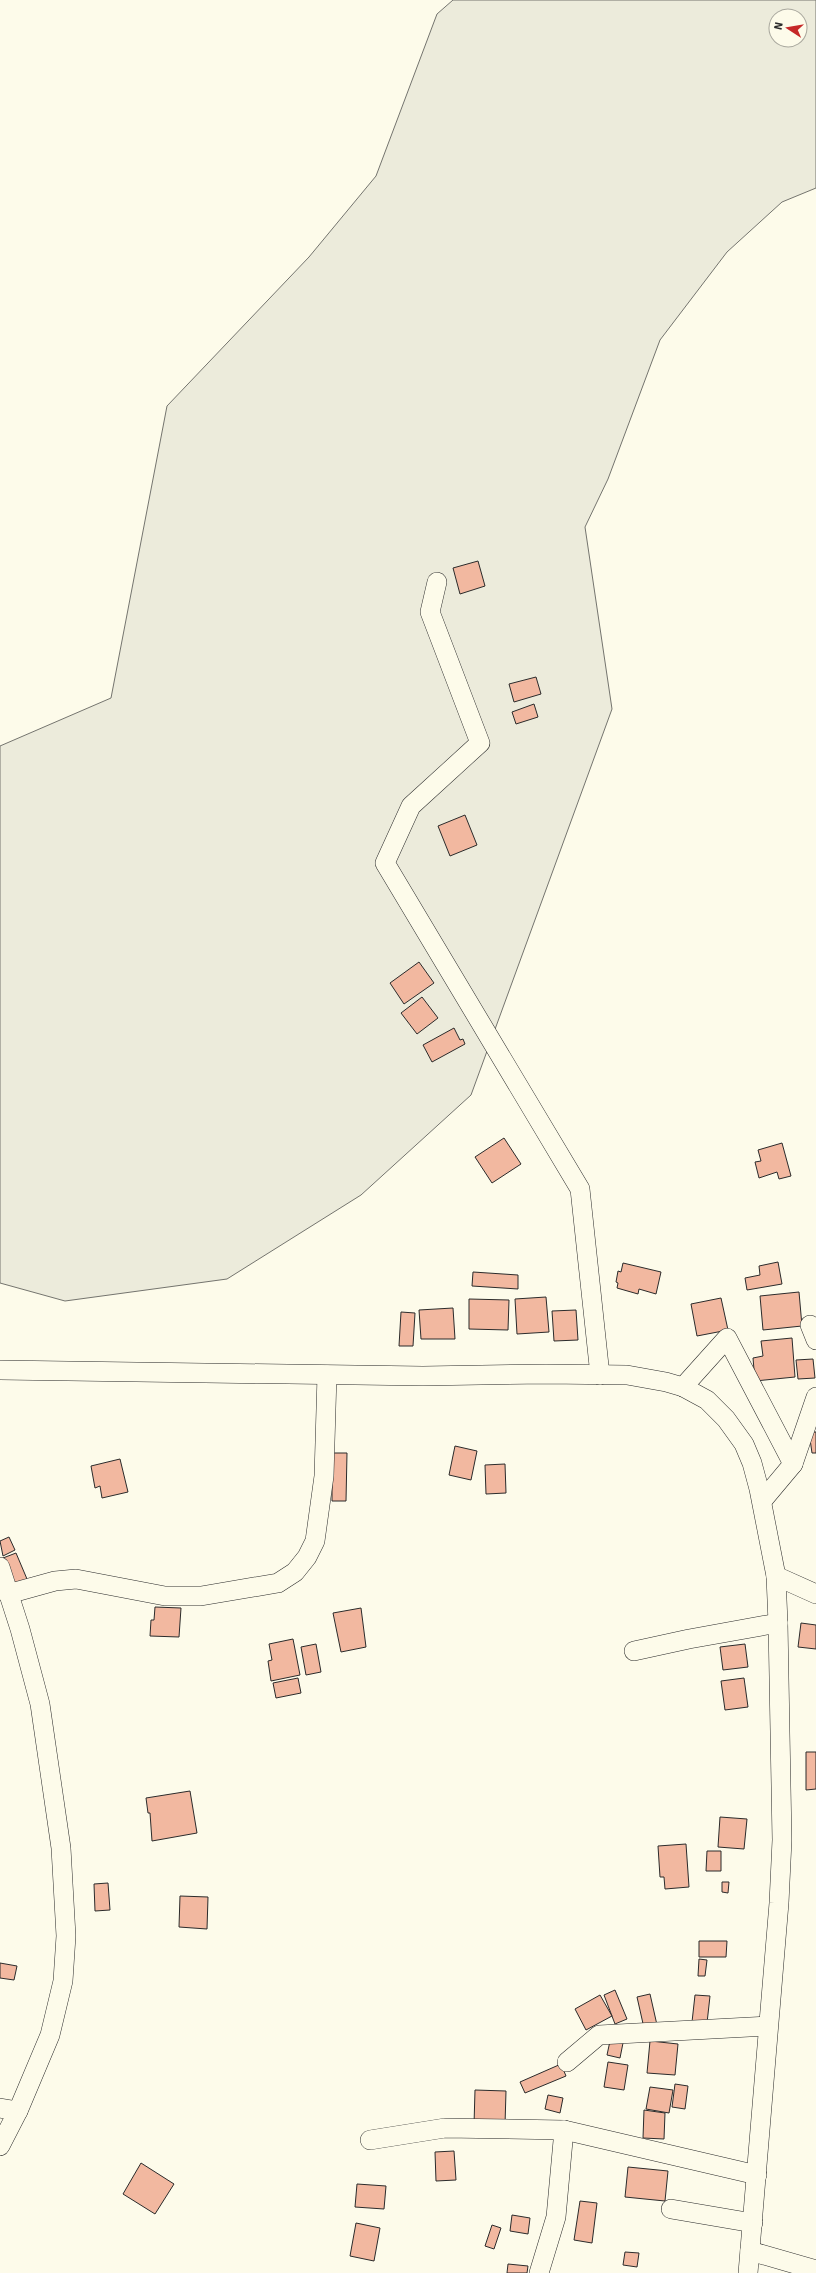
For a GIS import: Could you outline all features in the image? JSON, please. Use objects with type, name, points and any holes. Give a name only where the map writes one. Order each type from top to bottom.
[{"type":"street","points":[[437,582],[430,612],[480,743],[411,806],[385,863],[580,1189],[600,1375]]},
{"type":"street","points":[[683,1387],[727,1338],[793,1464]]},
{"type":"street","points":[[0,1370],[327,1375],[627,1376],[666,1382],[683,1387],[707,1400],[726,1419],[744,1444],[752,1463],[762,1501],[776,1576],[778,1623],[782,1840],[757,2175],[748,2273]]},
{"type":"street","points":[[8,1594],[65,1579],[76,1579],[166,1596],[202,1596],[278,1583],[295,1572],[307,1557],[315,1541],[324,1476],[327,1375]]},
{"type":"street","points":[[762,1501],[793,1464],[816,1397]]},
{"type":"street","points":[[0,1567],[40,1704],[61,1848],[66,1936],[64,1981],[50,2035],[9,2110],[0,2146]]},
{"type":"street","points":[[776,1576],[816,1594]]},
{"type":"street","points":[[634,1651],[689,1639],[778,1623]]},
{"type":"street","points":[[567,2062],[599,2034],[768,2026]]},
{"type":"street","points":[[370,2140],[445,2128],[564,2130],[757,2175]]},
{"type":"street","points":[[539,2273],[556,2217],[564,2130]]},
{"type":"street","points":[[671,2209],[753,2223]]},
{"type":"street","points":[[750,2251],[816,2270]]},
{"type":"shaded area","points":[[453,0],[816,0],[816,188],[782,202],[727,252],[660,340],[608,479],[585,527],[612,709],[471,1095],[361,1195],[227,1279],[65,1301],[0,1283],[0,746],[111,698],[167,406],[309,257],[376,176],[437,14]]},
{"type":"building","points":[[478,561],[485,586],[460,594],[453,568]]},
{"type":"building","points":[[536,677],[541,694],[514,702],[509,684]]},
{"type":"building","points":[[534,704],[538,717],[516,724],[512,712]]},
{"type":"building","points":[[465,815],[477,845],[450,856],[438,826]]},
{"type":"building","points":[[419,962],[434,983],[404,1004],[390,983]]},
{"type":"building","points":[[422,997],[438,1018],[417,1034],[401,1013]]},
{"type":"building","points":[[454,1028],[460,1040],[463,1039],[465,1044],[432,1062],[423,1045]]},
{"type":"building","points":[[504,1138],[521,1164],[492,1183],[475,1157]]},
{"type":"building","points":[[782,1143],[791,1176],[779,1179],[777,1172],[759,1178],[755,1162],[761,1161],[758,1150]]},
{"type":"building","points":[[778,1262],[782,1284],[747,1290],[745,1278],[760,1275],[759,1266]]},
{"type":"building","points":[[623,1263],[661,1272],[656,1294],[639,1289],[638,1294],[617,1288],[618,1283],[616,1282],[618,1271],[621,1272]]},
{"type":"building","points":[[473,1272],[518,1275],[518,1289],[472,1286]]},
{"type":"building","points":[[799,1292],[802,1326],[763,1330],[760,1296]]},
{"type":"building","points":[[546,1297],[549,1332],[517,1334],[515,1299]]},
{"type":"building","points":[[721,1298],[728,1330],[697,1336],[691,1304]]},
{"type":"building","points":[[469,1299],[509,1300],[508,1330],[469,1329]]},
{"type":"building","points":[[453,1308],[455,1339],[421,1339],[419,1310]]},
{"type":"building","points":[[576,1310],[578,1340],[554,1341],[552,1311]]},
{"type":"building","points":[[401,1312],[415,1313],[413,1346],[399,1346]]},
{"type":"building","points":[[792,1338],[795,1377],[755,1381],[753,1358],[763,1356],[761,1341]]},
{"type":"building","points":[[813,1359],[815,1378],[798,1379],[796,1360]]},
{"type":"building","points":[[809,1432],[816,1432],[816,1453],[812,1453]]},
{"type":"building","points":[[455,1446],[477,1451],[471,1480],[449,1475]]},
{"type":"building","points":[[332,1453],[347,1453],[346,1501],[332,1501]]},
{"type":"building","points":[[120,1459],[128,1492],[102,1498],[100,1486],[95,1488],[91,1466]]},
{"type":"building","points":[[505,1464],[506,1493],[486,1494],[485,1465]]},
{"type":"building","points":[[9,1537],[15,1550],[3,1556],[0,1541]]},
{"type":"building","points":[[16,1553],[27,1579],[14,1585],[3,1558]]},
{"type":"building","points":[[155,1607],[181,1608],[179,1637],[150,1636],[151,1620],[154,1620]]},
{"type":"building","points":[[361,1608],[366,1647],[341,1652],[333,1613]]},
{"type":"building","points":[[801,1623],[816,1625],[816,1649],[798,1647]]},
{"type":"building","points":[[293,1639],[300,1675],[271,1681],[268,1661],[272,1660],[269,1644]]},
{"type":"building","points":[[316,1644],[321,1672],[306,1675],[301,1647]]},
{"type":"building","points":[[745,1644],[748,1667],[723,1670],[720,1647]]},
{"type":"building","points":[[298,1678],[301,1693],[276,1698],[273,1683]]},
{"type":"building","points":[[744,1678],[748,1707],[725,1710],[721,1681]]},
{"type":"building","points":[[806,1752],[816,1752],[816,1789],[806,1790]]},
{"type":"building","points":[[190,1791],[197,1833],[152,1841],[150,1813],[148,1813],[146,1798]]},
{"type":"building","points":[[720,1817],[747,1819],[744,1849],[718,1847]]},
{"type":"building","points":[[686,1844],[689,1887],[665,1889],[664,1877],[660,1877],[658,1846]]},
{"type":"building","points":[[707,1851],[721,1851],[721,1871],[706,1871]]},
{"type":"building","points":[[722,1882],[729,1882],[728,1893],[722,1892]]},
{"type":"building","points":[[108,1883],[110,1910],[95,1911],[94,1884]]},
{"type":"building","points":[[180,1896],[208,1897],[207,1929],[179,1927]]},
{"type":"building","points":[[699,1941],[727,1941],[726,1957],[699,1957]]},
{"type":"building","points":[[699,1959],[707,1960],[705,1976],[698,1976]]},
{"type":"building","points":[[0,1963],[17,1966],[14,1980],[0,1978]]},
{"type":"building","points":[[615,1990],[627,2019],[615,2024],[604,1995]]},
{"type":"building","points":[[650,1994],[657,2025],[644,2028],[637,1997]]},
{"type":"building","points":[[600,1995],[612,2016],[586,2030],[575,2009]]},
{"type":"building","points":[[695,1995],[710,1996],[707,2023],[692,2022]]},
{"type":"building","points":[[610,2041],[623,2043],[620,2058],[607,2055]]},
{"type":"building","points":[[650,2041],[678,2044],[675,2075],[647,2073]]},
{"type":"building","points":[[608,2062],[628,2065],[624,2090],[604,2087]]},
{"type":"building","points":[[561,2064],[566,2076],[525,2093],[520,2082]]},
{"type":"building","points":[[675,2084],[688,2086],[685,2109],[672,2107]]},
{"type":"building","points":[[650,2087],[673,2090],[669,2113],[646,2109]]},
{"type":"building","points":[[475,2090],[506,2091],[505,2125],[474,2125]]},
{"type":"building","points":[[548,2095],[563,2098],[560,2113],[545,2109]]},
{"type":"building","points":[[644,2110],[665,2113],[664,2139],[643,2138]]},
{"type":"building","points":[[454,2151],[456,2180],[436,2181],[435,2152]]},
{"type":"building","points":[[141,2163],[174,2184],[155,2214],[123,2194]]},
{"type":"building","points":[[628,2167],[668,2171],[665,2201],[625,2197]]},
{"type":"building","points":[[357,2184],[386,2186],[384,2209],[355,2207]]},
{"type":"building","points":[[580,2201],[597,2203],[592,2243],[574,2240]]},
{"type":"building","points":[[512,2215],[530,2218],[528,2234],[510,2231]]},
{"type":"building","points":[[356,2223],[380,2228],[374,2261],[350,2256]]},
{"type":"building","points":[[492,2225],[501,2228],[494,2249],[485,2246]]},
{"type":"building","points":[[625,2252],[639,2253],[637,2267],[623,2265]]},
{"type":"building","points":[[508,2264],[528,2266],[527,2273],[507,2273]]}]
